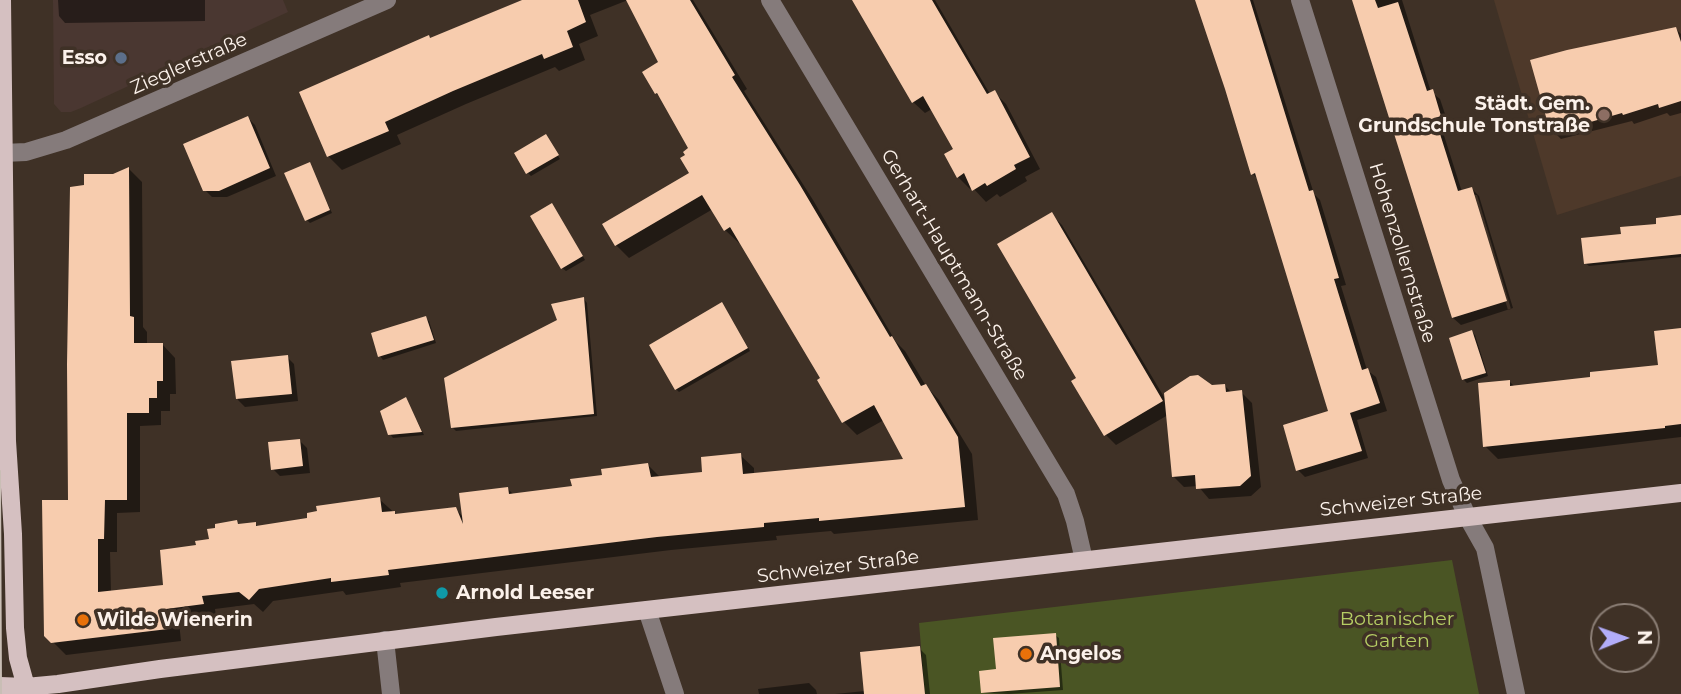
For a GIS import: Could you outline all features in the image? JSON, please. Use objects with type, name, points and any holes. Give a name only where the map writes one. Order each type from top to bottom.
[{"type":"main road","points":[[2,0],[7,428],[15,628],[25,692]]},
{"type":"main road","name":"Schweizer Straße","points":[[0,686],[25,692],[385,640],[1681,493]]},
{"type":"street","name":"Zieglerstraße","points":[[3,153],[26,152],[66,140],[387,0]]},
{"type":"street","name":"Gerhart-Hauptmann-Straße","points":[[770,0],[1066,494],[1084,560]]},
{"type":"street","name":"Hohenzollernstraße","points":[[1300,0],[1451,480],[1485,548],[1516,694]]},
{"type":"street","points":[[647,610],[675,694]]},
{"type":"street","points":[[385,640],[391,694]]},
{"type":"shaded area","name":"Esso","points":[[53,0],[283,0],[288,12],[81,108],[61,112],[54,104]]},
{"type":"shaded area","name":"Städt. Gem. Grundschule Tonstraße","points":[[1494,0],[1681,0],[1681,176],[1557,215]]},
{"type":"green space","name":"Botanischer Garten","points":[[1452,560],[1479,694],[925,694],[919,623]]},
{"type":"building","points":[[522,0],[578,0],[586,22],[567,31],[573,47],[544,59],[542,54],[453,91],[385,122],[389,131],[327,157],[299,92],[429,35],[430,38]]},
{"type":"building","points":[[626,0],[690,0],[735,75],[732,77],[890,337],[892,336],[921,386],[926,384],[958,437],[965,507],[819,521],[819,518],[764,523],[764,527],[657,537],[388,570],[389,575],[331,582],[331,578],[259,589],[249,600],[239,592],[202,596],[204,604],[166,609],[168,629],[51,643],[44,636],[42,500],[68,500],[70,187],[84,185],[84,174],[113,174],[129,167],[130,316],[134,317],[134,343],[163,343],[163,381],[157,381],[157,398],[149,398],[149,413],[127,413],[127,500],[105,500],[104,539],[98,539],[98,592],[163,585],[160,550],[196,545],[195,541],[209,539],[207,529],[215,528],[215,524],[237,520],[238,524],[256,522],[256,526],[307,518],[307,513],[317,511],[316,506],[380,497],[382,512],[395,511],[395,514],[456,507],[463,524],[459,493],[508,487],[509,494],[572,486],[570,479],[602,475],[601,469],[648,463],[651,477],[702,472],[701,457],[741,453],[743,474],[903,459],[874,405],[842,423],[817,380],[820,378],[730,227],[724,231],[702,195],[615,246],[602,224],[689,173],[680,158],[688,148],[642,72],[658,62]]},
{"type":"building","points":[[852,0],[932,0],[987,94],[995,90],[1030,157],[1014,165],[1016,169],[987,186],[985,183],[972,191],[964,173],[957,178],[944,154],[953,149],[923,96],[912,103]]},
{"type":"building","points":[[1195,0],[1250,0],[1309,191],[1313,190],[1339,278],[1334,279],[1362,370],[1368,368],[1380,403],[1350,413],[1362,451],[1296,471],[1283,425],[1328,411],[1255,173],[1251,175]]},
{"type":"building","points":[[1352,0],[1375,0],[1378,8],[1398,2],[1427,91],[1433,89],[1441,116],[1435,118],[1458,191],[1472,187],[1507,301],[1452,318]]},
{"type":"building","points":[[1676,27],[1681,42],[1681,101],[1659,108],[1658,104],[1587,123],[1586,120],[1550,131],[1530,60]]},
{"type":"building","points":[[248,116],[270,168],[219,191],[203,191],[183,144]]},
{"type":"building","points":[[546,134],[559,155],[526,174],[514,153]]},
{"type":"building","points":[[310,162],[330,210],[305,221],[284,173]]},
{"type":"building","points":[[552,203],[583,256],[561,269],[530,216]]},
{"type":"building","points":[[1052,212],[1163,401],[1104,436],[1071,381],[1076,378],[997,244]]},
{"type":"building","points":[[1681,215],[1681,254],[1584,264],[1581,238],[1621,234],[1620,227],[1656,224],[1656,218]]},
{"type":"building","points":[[584,297],[594,414],[451,428],[444,378],[557,320],[551,304]]},
{"type":"building","points":[[722,302],[748,348],[675,390],[649,345]]},
{"type":"building","points":[[426,316],[434,340],[378,357],[371,333]]},
{"type":"building","points":[[1681,328],[1681,424],[1665,428],[1483,447],[1478,383],[1510,380],[1510,386],[1590,377],[1590,372],[1658,365],[1654,331]]},
{"type":"building","points":[[1472,330],[1486,373],[1462,380],[1449,338]]},
{"type":"building","points":[[288,355],[292,394],[236,399],[231,361]]},
{"type":"building","points":[[1198,375],[1212,385],[1225,384],[1226,392],[1242,390],[1251,476],[1240,486],[1196,489],[1195,475],[1172,477],[1164,393],[1190,376]]},
{"type":"building","points":[[406,397],[422,432],[388,435],[380,411]]},
{"type":"building","points":[[300,439],[303,466],[271,470],[268,442]]},
{"type":"building","name":"Angelos","points":[[1056,633],[1060,687],[981,693],[979,671],[996,669],[993,638]]},
{"type":"building","points":[[920,646],[925,694],[864,694],[860,652]]},
{"type":"tram line","points":[[0,471],[1,694]]},
{"type":"place","name":"Esso","points":[[121,58]]},
{"type":"place","name":"Städt. Gem. Grundschule Tonstraße","points":[[1604,115]]},
{"type":"place","name":"Arnold Leeser","points":[[442,593]]},
{"type":"place","name":"Wilde Wienerin","points":[[83,620]]},
{"type":"place","name":"Angelos","points":[[1026,654]]}]
